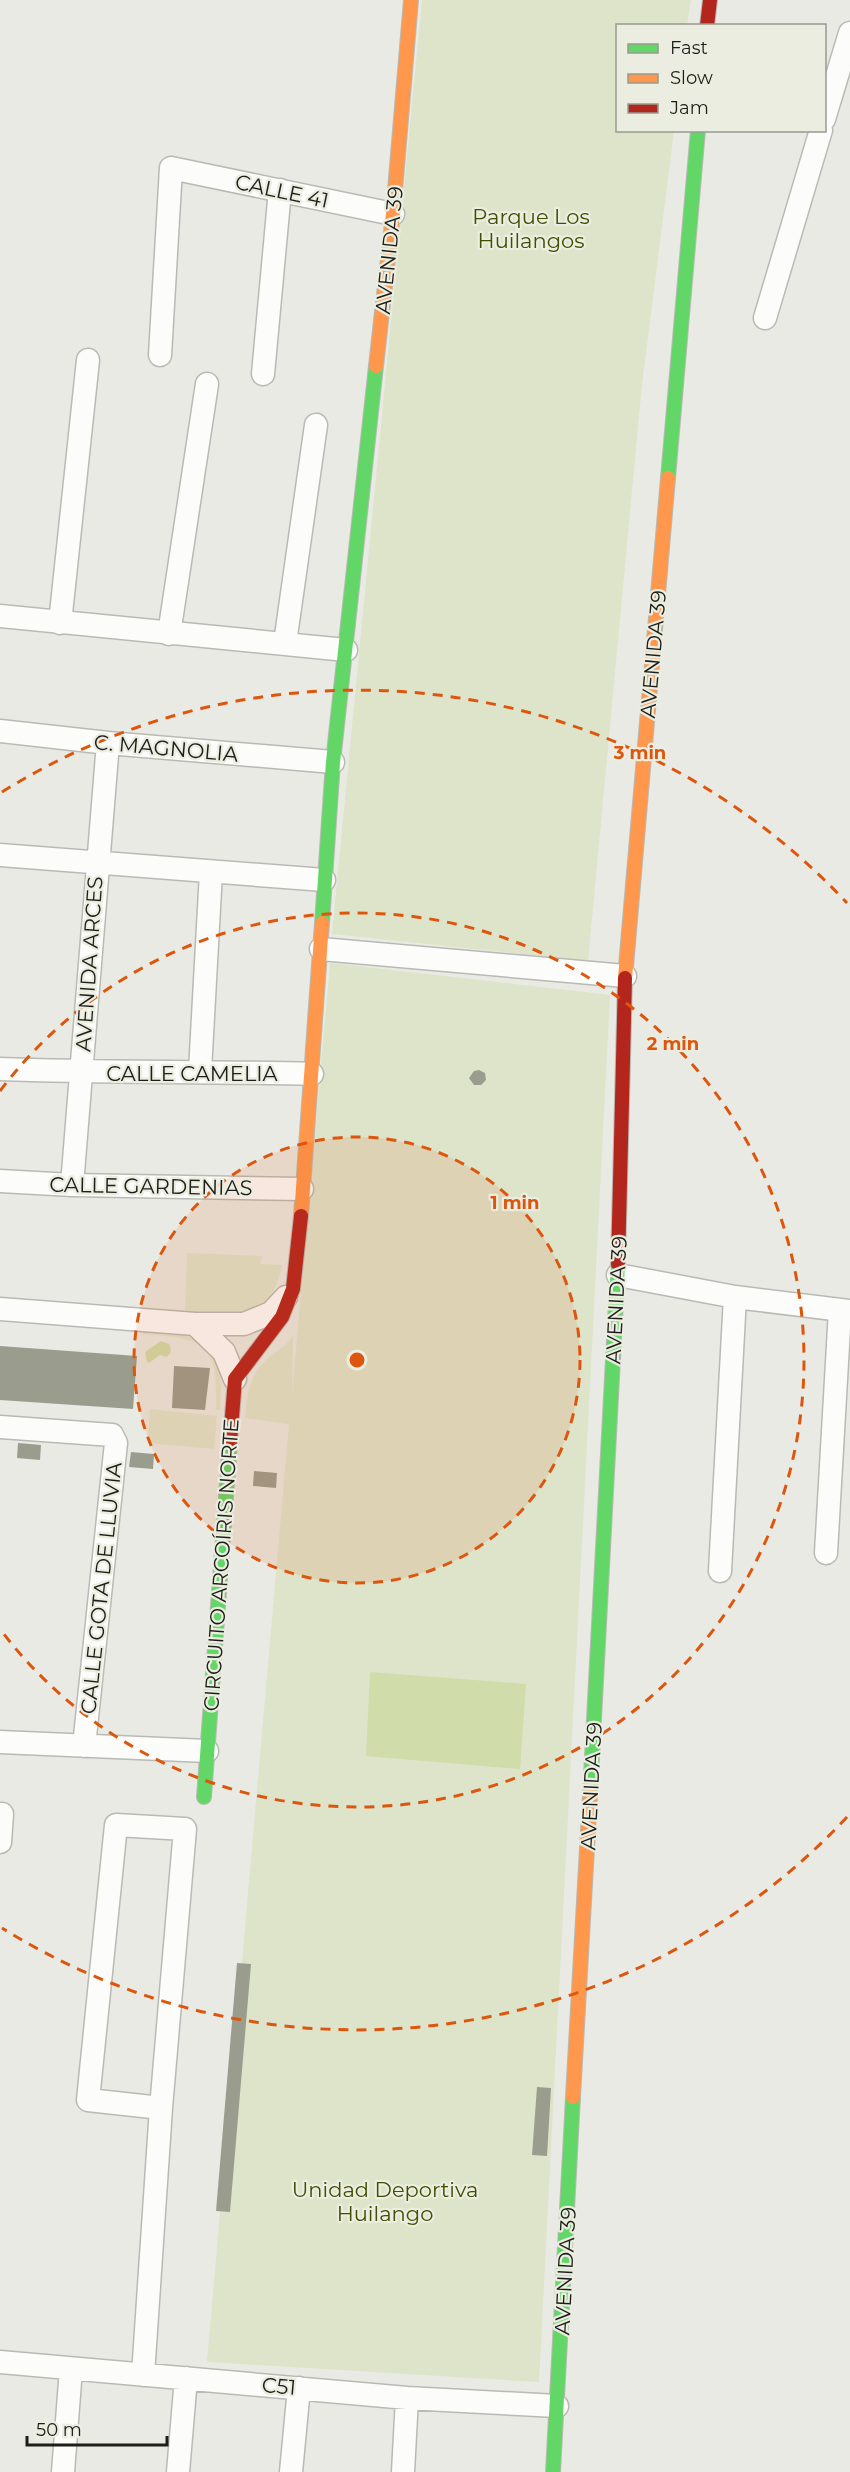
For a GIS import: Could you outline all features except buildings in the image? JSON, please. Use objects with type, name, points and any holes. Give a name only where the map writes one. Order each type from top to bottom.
[{"type":"street","name":"AVENIDA 39","points":[[293,1289],[299,1246],[333,762],[393,214],[411,0]]},
{"type":"street","points":[[826,114],[850,33]]},
{"type":"street","name":"AVENIDA 39","points":[[553,2472],[618,1275],[626,976],[698,132]]},
{"type":"street","points":[[765,318],[820,132]]},
{"type":"street","name":"CALLE 41","points":[[160,356],[171,168],[393,214]]},
{"type":"street","points":[[263,374],[280,190]]},
{"type":"street","points":[[60,623],[88,360]]},
{"type":"street","points":[[170,634],[207,384]]},
{"type":"street","points":[[285,643],[316,425]]},
{"type":"street","points":[[0,616],[346,650]]},
{"type":"street","name":"C. MAGNOLIA","points":[[0,731],[108,743],[333,762]]},
{"type":"street","name":"AVENIDA ARCES","points":[[72,1185],[108,743]]},
{"type":"street","points":[[0,855],[324,880]]},
{"type":"street","points":[[200,1071],[211,872]]},
{"type":"street","points":[[321,949],[626,976]]},
{"type":"street","name":"CALLE CAMELIA","points":[[0,1069],[312,1074]]},
{"type":"street","name":"CALLE GARDENIAS","points":[[0,1181],[72,1185],[302,1189]]},
{"type":"street","points":[[618,1275],[735,1297],[845,1311],[826,1553]]},
{"type":"street","points":[[0,1309],[195,1324],[244,1324],[270,1313],[293,1289]]},
{"type":"street","name":"CIRCUITO ARCOÍRIS NORTE","points":[[235,1379],[282,1317],[293,1289]]},
{"type":"street","points":[[720,1571],[735,1297]]},
{"type":"street","name":"CIRCUITO ARCOÍRIS NORTE","points":[[195,1324],[224,1352],[235,1379],[204,1797]]},
{"type":"street","name":"CALLE GOTA DE LLUVIA","points":[[0,1427],[112,1435],[116,1443],[84,1746]]},
{"type":"street","points":[[0,1742],[207,1751]]},
{"type":"street","points":[[0,1842],[2,1814]]},
{"type":"street","points":[[143,2375],[161,2108],[185,1829],[116,1825],[88,2100],[161,2108]]},
{"type":"street","name":"C51","points":[[0,2362],[407,2398],[557,2406]]},
{"type":"street","points":[[63,2472],[71,2369]]},
{"type":"street","points":[[178,2472],[186,2378]]},
{"type":"street","points":[[291,2472],[299,2388]]},
{"type":"street","points":[[403,2472],[407,2398]]},
{"type":"green space","name":"Parque Los Huilangos","points":[[422,0],[691,0],[687,24],[616,24],[616,132],[674,132],[642,384],[588,961],[332,934]]},
{"type":"green space","name":"Unidad Deportiva Huilango","points":[[330,963],[610,995],[539,2382],[207,2362],[289,1424],[245,1418],[248,1395],[255,1373],[293,1336],[292,1395]]},
{"type":"green space","points":[[187,1253],[262,1256],[261,1264],[282,1265],[277,1284],[269,1297],[259,1306],[247,1312],[185,1313]]},
{"type":"green space","points":[[143,1330],[191,1337],[202,1342],[210,1350],[217,1360],[220,1373],[220,1410],[216,1410],[216,1387],[211,1357],[204,1348],[182,1338],[143,1334]]},
{"type":"green space","points":[[150,1409],[217,1416],[214,1449],[148,1443]]},
{"type":"shaded area","points":[[161,1341],[169,1344],[170,1354],[166,1357],[160,1355],[149,1363],[147,1362],[145,1352]]},
{"type":"shaded area","points":[[370,1672],[526,1684],[520,1769],[366,1756]]},
{"type":"traffic: fast","points":[[668,478],[698,132]]},
{"type":"traffic: fast","points":[[322,923],[333,762],[376,366]]},
{"type":"traffic: fast","points":[[590,1795],[618,1264]]},
{"type":"traffic: fast","points":[[204,1797],[230,1442]]},
{"type":"traffic: fast","points":[[553,2472],[573,2097]]},
{"type":"traffic: slow","points":[[376,366],[393,214],[411,0]]},
{"type":"traffic: slow","points":[[625,978],[668,478]]},
{"type":"traffic: slow","points":[[301,1216],[322,923]]},
{"type":"traffic: slow","points":[[573,2097],[590,1795]]},
{"type":"traffic: jam","points":[[707,24],[710,0]]},
{"type":"traffic: jam","points":[[618,1264],[625,978]]},
{"type":"traffic: jam","points":[[230,1442],[235,1379],[282,1317],[293,1289],[301,1216]]}]
